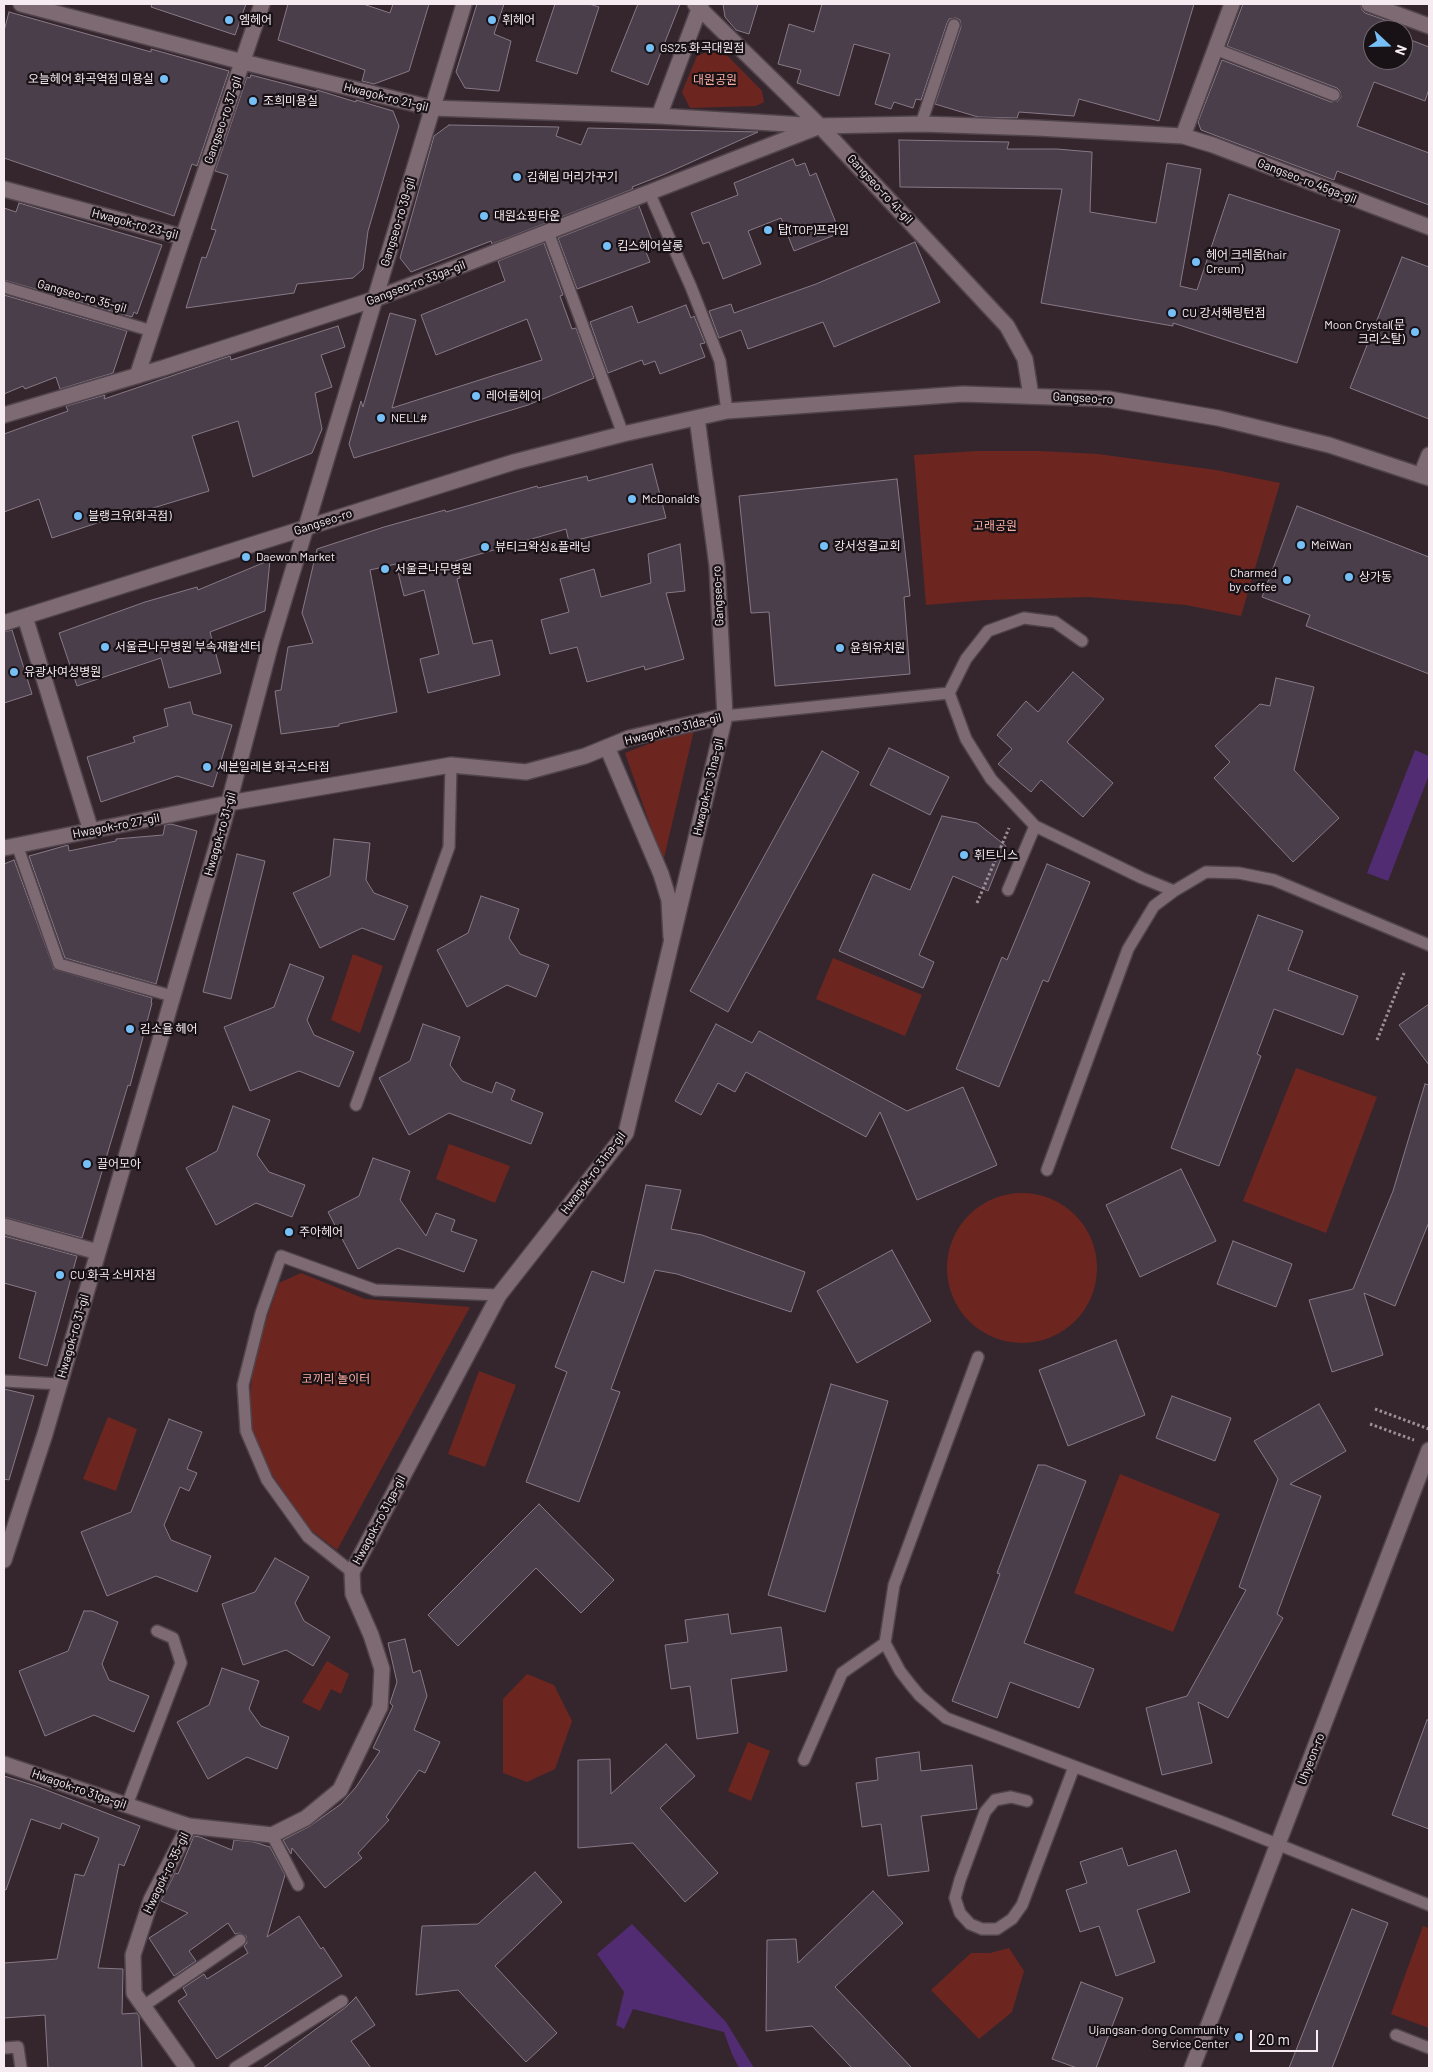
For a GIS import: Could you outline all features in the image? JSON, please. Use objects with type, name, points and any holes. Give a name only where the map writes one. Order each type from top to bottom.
[{"type":"street","name":"Hwagok-ro 21-gil","points":[[21,4],[243,62],[432,108],[659,116],[820,126]]},
{"type":"street","name":"Gangseo-ro 37-gil","points":[[183,237],[262,4]]},
{"type":"street","name":"Gangseo-ro 39-gil","points":[[307,527],[464,4]]},
{"type":"street","points":[[1183,136],[1232,4]]},
{"type":"street","points":[[1369,4],[1428,24]]},
{"type":"street","points":[[659,116],[699,5]]},
{"type":"street","name":"Gangseo-ro 41-gil","points":[[699,5],[820,126],[1007,326],[1025,359],[1030,396]]},
{"type":"street","name":"Gangseo-ro 45ga-gil","points":[[820,126],[921,124],[1056,128],[1183,136],[1213,144],[1429,227]]},
{"type":"street","name":"Gangseo-ro 33ga-gil","points":[[4,416],[137,376],[375,299],[820,126]]},
{"type":"street","name":"Hwagok-ro 23-gil","points":[[4,189],[183,237],[137,376]]},
{"type":"street","name":"Gangseo-ro","points":[[4,623],[514,462],[622,434],[727,411],[963,394],[1109,399],[1218,418],[1329,444],[1425,477]]},
{"type":"street","name":"Gangseo-ro","points":[[697,418],[717,566],[725,716]]},
{"type":"street","points":[[1425,477],[1429,455]]},
{"type":"street","name":"Hwagok-ro 31-gil","points":[[4,1560],[60,1384],[229,803],[271,643],[307,527]]},
{"type":"street","points":[[24,617],[91,831]]},
{"type":"street","name":"Hwagok-ro 31da-gil","points":[[229,803],[452,764],[526,772],[585,756],[629,738],[725,716]]},
{"type":"street","name":"Hwagok-ro 31na-gil","points":[[499,1295],[626,1133],[725,716]]},
{"type":"street","name":"Hwagok-ro 31na-gil","points":[[607,747],[669,900],[671,946]]},
{"type":"street","name":"Hwagok-ro 27-gil","points":[[10,847],[229,803]]},
{"type":"street","points":[[4,1226],[98,1252]]},
{"type":"street","name":"Hwagok-ro 31ga-gil","points":[[4,1764],[189,1826],[272,1835],[306,1818],[340,1790],[380,1707],[382,1668],[371,1635],[353,1594],[352,1572],[499,1295]]},
{"type":"street","name":"Uhyeon-ro","points":[[1192,2068],[1278,1845],[1425,1446]]},
{"type":"street","name":"Hwagok-ro 35-gil","points":[[187,2068],[142,2007],[134,1993],[133,1955],[151,1900],[189,1826]]},
{"type":"lane","points":[[921,124],[954,25]]},
{"type":"lane","points":[[1215,49],[1334,95]]},
{"type":"lane","points":[[648,192],[691,287],[720,361],[727,411]]},
{"type":"lane","points":[[548,232],[622,434]]},
{"type":"lane","name":"Gangseo-ro 35-gil","points":[[4,287],[152,331]]},
{"type":"lane","points":[[1082,641],[1055,622],[1024,618],[988,631],[966,659],[949,693],[966,739],[991,779],[1035,826],[1142,878],[1174,891]]},
{"type":"lane","name":"Hwagok-ro 31da-gil","points":[[725,716],[949,693]]},
{"type":"lane","points":[[356,1106],[449,847],[452,764]]},
{"type":"lane","points":[[1008,890],[1035,826]]},
{"type":"lane","points":[[10,847],[59,964],[172,996]]},
{"type":"lane","points":[[1047,1170],[1128,949],[1154,906],[1174,891],[1206,872],[1228,872],[1274,880],[1429,944]]},
{"type":"lane","points":[[352,1572],[308,1537],[267,1480],[246,1431],[243,1385],[261,1313],[281,1256],[375,1290],[499,1295]]},
{"type":"lane","points":[[978,1357],[894,1585],[885,1643],[900,1671],[910,1684],[920,1696],[946,1718],[1222,1822],[1429,1905]]},
{"type":"lane","points":[[4,1381],[60,1384]]},
{"type":"lane","points":[[127,1805],[181,1663],[173,1638],[157,1632]]},
{"type":"lane","points":[[804,1760],[842,1673],[885,1643]]},
{"type":"lane","points":[[1027,1801],[1011,1797],[996,1800],[985,1812],[960,1880],[955,1898],[960,1913],[970,1924],[982,1929],[998,1928],[1012,1920],[1022,1905],[1074,1767]]},
{"type":"lane","points":[[272,1835],[298,1885]]},
{"type":"lane","points":[[142,2007],[240,1940]]},
{"type":"lane","points":[[235,2068],[342,2002]]},
{"type":"lane","points":[[1396,2035],[1429,2048]]},
{"type":"lane","points":[[4,2048],[18,2047],[21,2068]]},
{"type":"path","points":[[977,903],[1009,828]]},
{"type":"path","points":[[1377,1040],[1404,973]]},
{"type":"path","points":[[1376,1409],[1429,1429]]},
{"type":"path","points":[[1370,1424],[1425,1446]]},
{"type":"green space","name":"대원공원","points":[[719,47],[762,91],[764,102],[756,106],[690,108],[682,92],[697,56]]},
{"type":"green space","name":"고래공원","points":[[977,451],[1039,451],[1098,454],[1216,470],[1280,483],[1241,616],[1186,605],[1088,597],[986,600],[926,605],[914,455]]},
{"type":"green space","points":[[695,726],[663,862],[625,753]]},
{"type":"green space","points":[[353,954],[383,966],[360,1033],[331,1020]]},
{"type":"green space","points":[[833,958],[922,995],[905,1036],[816,999]]},
{"type":"green space","points":[[1296,1068],[1377,1097],[1326,1233],[1243,1201]]},
{"type":"green space","points":[[449,1144],[510,1166],[495,1203],[436,1179]]},
{"type":"green space","points":[[1022,1193],[1037,1194],[1051,1199],[1064,1205],[1075,1215],[1085,1226],[1091,1239],[1096,1253],[1096,1283],[1091,1297],[1085,1310],[1075,1321],[1064,1331],[1051,1337],[1037,1342],[1022,1343],[1007,1342],[993,1337],[980,1331],[969,1321],[959,1310],[953,1297],[948,1283],[947,1268],[948,1253],[953,1239],[959,1226],[969,1215],[980,1205],[993,1199],[1007,1194]]},
{"type":"green space","name":"코끼리 놀이터","points":[[301,1273],[365,1299],[470,1307],[337,1550],[308,1528],[265,1464],[253,1436],[249,1407],[254,1356],[279,1283]]},
{"type":"green space","points":[[479,1371],[516,1385],[485,1467],[448,1454]]},
{"type":"green space","points":[[108,1417],[137,1429],[116,1491],[83,1479]]},
{"type":"green space","points":[[1120,1474],[1220,1514],[1173,1632],[1074,1593]]},
{"type":"green space","points":[[327,1661],[349,1674],[341,1694],[331,1689],[320,1711],[302,1702]]},
{"type":"green space","points":[[527,1674],[554,1685],[572,1721],[555,1769],[527,1782],[503,1773],[503,1699]]},
{"type":"green space","points":[[748,1742],[770,1751],[751,1801],[728,1791]]},
{"type":"green space","points":[[1423,1926],[1429,1928],[1429,2028],[1391,2014]]},
{"type":"green space","points":[[1009,1948],[1024,1971],[1012,2012],[979,2039],[931,1990],[971,1953],[990,1953]]},
{"type":"shaded area","points":[[1415,750],[1429,756],[1429,775],[1388,881],[1367,873]]},
{"type":"shaded area","points":[[632,1924],[726,2022],[754,2068],[739,2068],[724,2032],[633,2009],[624,2029],[616,2025],[624,1992],[597,1954]]},
{"type":"building","points":[[152,4],[246,4],[235,35],[151,7]]},
{"type":"building","points":[[288,4],[363,4],[390,13],[393,4],[429,4],[409,71],[374,84],[362,81],[365,70],[278,40]]},
{"type":"building","points":[[477,4],[504,4],[494,34],[511,41],[499,91],[465,88],[456,72]]},
{"type":"building","points":[[555,4],[589,4],[599,7],[577,74],[536,61]]},
{"type":"building","points":[[638,4],[680,4],[648,85],[611,71]]},
{"type":"building","points":[[723,4],[758,4],[749,34],[736,30],[725,17]]},
{"type":"building","points":[[822,4],[1194,4],[1159,121],[1079,99],[1074,116],[1019,112],[1017,118],[978,117],[935,104],[961,27],[960,20],[956,18],[949,19],[947,23],[921,100],[916,99],[913,108],[894,102],[891,109],[875,104],[890,54],[854,44],[839,96],[797,83],[801,70],[778,64],[789,24],[814,32]]},
{"type":"building","points":[[1243,4],[1360,4],[1365,13],[1385,20],[1363,20],[1363,70],[1413,70],[1413,41],[1429,47],[1429,89],[1425,101],[1374,82],[1357,126],[1429,153],[1429,205],[1337,171],[1334,180],[1201,130],[1198,122],[1222,60],[1331,102],[1338,101],[1341,97],[1340,91],[1337,88],[1227,46]]},
{"type":"building","points":[[9,12],[151,52],[151,49],[229,71],[197,166],[192,164],[174,216],[4,158],[4,31]]},
{"type":"building","points":[[251,75],[316,92],[317,90],[393,111],[399,126],[368,231],[363,269],[353,278],[297,284],[294,293],[186,308],[202,257],[206,258],[216,230],[211,229],[228,175],[215,171],[247,77],[250,78]]},
{"type":"building","name":"대원쇼핑타운","points":[[449,125],[559,127],[556,136],[581,145],[588,128],[758,132],[632,187],[633,189],[492,244],[491,241],[411,272],[400,258],[434,136]]},
{"type":"building","points":[[899,140],[1009,142],[1007,149],[1057,149],[1092,152],[1090,212],[1156,223],[1167,163],[1201,169],[1180,286],[1197,290],[1229,194],[1340,230],[1297,363],[1173,323],[1173,326],[1041,303],[1062,189],[900,187]]},
{"type":"building","points":[[793,159],[796,166],[805,163],[810,176],[816,173],[840,233],[794,251],[781,218],[748,231],[761,264],[723,279],[709,242],[703,244],[691,213],[738,195],[734,183]]},
{"type":"building","points":[[19,203],[162,245],[137,314],[134,312],[132,317],[4,280],[4,208],[16,212]]},
{"type":"building","points":[[639,206],[655,249],[646,252],[650,262],[577,289],[558,238]]},
{"type":"building","points":[[915,242],[940,302],[834,347],[823,322],[748,349],[741,330],[719,338],[709,311],[731,304],[734,313],[816,284]]},
{"type":"building","points":[[544,243],[563,295],[560,296],[572,329],[576,328],[594,378],[528,405],[354,458],[349,444],[361,401],[363,407],[390,313],[416,320],[392,408],[542,360],[527,319],[436,355],[421,315],[505,281],[498,261]]},
{"type":"building","points":[[1402,257],[1429,267],[1429,419],[1350,388]]},
{"type":"building","points":[[4,295],[127,331],[113,373],[60,389],[56,377],[25,389],[23,386],[4,394]]},
{"type":"building","points":[[686,305],[691,318],[694,316],[705,343],[700,344],[705,357],[660,374],[655,361],[644,365],[642,360],[608,373],[590,322],[632,306],[638,323]]},
{"type":"building","points":[[338,326],[345,347],[321,355],[332,387],[315,393],[322,429],[312,453],[253,477],[238,421],[192,436],[209,491],[130,515],[130,512],[52,538],[39,499],[4,512],[4,434],[68,411],[66,406],[105,395],[104,399],[230,356],[231,360]]},
{"type":"building","points":[[652,464],[666,518],[569,542],[566,529],[456,561],[460,578],[457,579],[473,644],[492,640],[500,675],[428,693],[420,659],[439,654],[424,590],[404,596],[396,564],[370,570],[397,712],[339,724],[339,726],[281,734],[275,691],[281,690],[288,647],[313,643],[302,613],[317,549],[384,527],[445,510],[446,512],[537,486],[538,488],[587,476],[588,481]]},
{"type":"building","name":"강서성결교회","points":[[897,479],[910,596],[904,597],[910,674],[775,686],[769,612],[751,613],[739,496]]},
{"type":"building","name":"상가동","points":[[1297,506],[1429,557],[1429,674],[1306,626],[1310,615],[1262,597]]},
{"type":"building","points":[[680,544],[685,591],[666,593],[684,659],[645,670],[644,666],[587,682],[577,647],[550,654],[541,620],[569,612],[560,579],[594,569],[601,597],[651,583],[648,554]]},
{"type":"building","points":[[270,560],[265,611],[210,632],[221,673],[169,688],[161,658],[77,686],[59,633],[145,602],[197,587],[198,590]]},
{"type":"building","name":"유광사여성병원","points":[[12,630],[32,694],[4,703],[4,632]]},
{"type":"building","points":[[1073,672],[1104,699],[1067,742],[1113,783],[1083,817],[1041,780],[1031,792],[998,764],[1012,749],[997,735],[1026,701],[1038,712]]},
{"type":"building","points":[[1276,678],[1314,687],[1294,770],[1339,818],[1293,862],[1214,778],[1230,762],[1215,746],[1260,704],[1270,706]]},
{"type":"building","points":[[190,702],[193,714],[232,725],[213,787],[177,776],[101,802],[87,757],[135,742],[133,737],[168,726],[164,709]]},
{"type":"building","points":[[889,748],[949,777],[930,815],[870,785]]},
{"type":"building","points":[[822,751],[859,772],[728,1012],[690,991]]},
{"type":"building","points":[[942,816],[977,823],[1006,846],[988,891],[953,876],[919,955],[934,962],[923,988],[839,951],[873,874],[910,890]]},
{"type":"building","points":[[171,824],[197,831],[156,984],[65,958],[29,856],[68,845],[69,851],[116,841],[116,839],[163,835],[165,825]]},
{"type":"building","points":[[334,839],[370,843],[366,880],[374,893],[408,906],[394,940],[362,928],[320,948],[293,893],[330,876]]},
{"type":"building","points":[[237,854],[265,861],[231,999],[203,992]]},
{"type":"building","points":[[14,860],[54,969],[152,998],[130,1086],[128,1085],[82,1238],[4,1217],[4,864]]},
{"type":"building","points":[[1047,864],[1090,882],[1048,982],[1043,980],[999,1087],[956,1069],[1002,957],[1007,960]]},
{"type":"building","points":[[481,896],[519,909],[509,938],[520,954],[549,965],[536,997],[507,985],[467,1007],[437,950],[468,933]]},
{"type":"building","points":[[1258,915],[1303,931],[1288,970],[1358,996],[1343,1035],[1274,1009],[1257,1054],[1261,1056],[1219,1166],[1171,1148]]},
{"type":"building","points":[[290,964],[324,977],[307,1020],[314,1035],[354,1052],[339,1087],[299,1071],[250,1091],[224,1027],[274,1007]]},
{"type":"building","points":[[1429,1004],[1429,1065],[1399,1025]]},
{"type":"building","points":[[423,1024],[460,1037],[450,1065],[462,1081],[492,1093],[496,1082],[515,1090],[511,1100],[543,1113],[531,1144],[449,1113],[409,1135],[379,1078],[410,1061]]},
{"type":"building","points":[[716,1024],[752,1043],[759,1031],[907,1111],[963,1087],[997,1165],[917,1200],[880,1112],[866,1137],[746,1072],[735,1092],[718,1083],[701,1115],[675,1101]]},
{"type":"building","points":[[1425,1084],[1429,1085],[1429,1222],[1395,1306],[1364,1293],[1383,1355],[1332,1372],[1309,1300],[1353,1289],[1393,1191]]},
{"type":"building","points":[[233,1106],[270,1120],[257,1155],[269,1172],[305,1185],[292,1217],[256,1203],[216,1225],[186,1168],[217,1151]]},
{"type":"building","points":[[373,1158],[410,1171],[400,1200],[426,1236],[436,1213],[455,1220],[451,1231],[477,1240],[464,1272],[398,1248],[358,1269],[328,1212],[359,1196]]},
{"type":"building","points":[[1181,1169],[1216,1241],[1140,1277],[1106,1205]]},
{"type":"building","points":[[646,1185],[681,1190],[671,1229],[702,1235],[805,1272],[791,1312],[677,1274],[655,1270],[611,1389],[620,1392],[579,1502],[526,1482],[567,1372],[555,1367],[592,1271],[624,1283]]},
{"type":"building","points":[[4,1236],[77,1256],[47,1366],[19,1358],[36,1292],[4,1283]]},
{"type":"building","points":[[1233,1241],[1292,1264],[1276,1307],[1217,1284]]},
{"type":"building","points":[[892,1250],[931,1321],[857,1363],[817,1291]]},
{"type":"building","points":[[1116,1340],[1145,1415],[1068,1446],[1039,1370]]},
{"type":"building","points":[[831,1384],[888,1401],[825,1612],[768,1595]]},
{"type":"building","points":[[4,1389],[34,1396],[9,1480],[4,1479]]},
{"type":"building","points":[[1172,1396],[1231,1418],[1215,1461],[1156,1438]]},
{"type":"building","points":[[1319,1404],[1346,1451],[1290,1484],[1321,1496],[1277,1614],[1283,1618],[1228,1718],[1198,1702],[1212,1763],[1162,1775],[1146,1708],[1187,1696],[1246,1590],[1239,1587],[1278,1479],[1254,1441]]},
{"type":"building","points":[[169,1419],[202,1432],[187,1469],[197,1473],[189,1491],[180,1487],[164,1525],[171,1540],[211,1556],[197,1592],[156,1576],[107,1596],[81,1532],[131,1512]]},
{"type":"building","points":[[1038,1465],[1045,1465],[1086,1481],[1024,1643],[1094,1669],[1079,1708],[1010,1682],[997,1718],[952,1701],[1000,1574],[997,1573]]},
{"type":"building","points":[[539,1504],[614,1580],[581,1613],[536,1568],[458,1646],[428,1615]]},
{"type":"building","points":[[275,1558],[309,1577],[295,1603],[304,1621],[330,1637],[313,1666],[286,1650],[243,1665],[222,1604],[255,1592]]},
{"type":"building","points":[[84,1611],[92,1611],[118,1622],[102,1664],[109,1680],[149,1696],[134,1732],[94,1715],[45,1736],[19,1671],[68,1651]]},
{"type":"building","points":[[728,1614],[731,1634],[781,1627],[787,1671],[731,1679],[738,1733],[697,1739],[690,1686],[671,1689],[665,1645],[688,1642],[685,1620]]},
{"type":"building","points":[[405,1639],[413,1673],[420,1670],[427,1696],[414,1730],[440,1742],[425,1773],[419,1770],[386,1817],[389,1820],[358,1853],[362,1858],[325,1888],[292,1848],[291,1854],[283,1840],[310,1826],[341,1804],[356,1787],[380,1751],[373,1748],[393,1706],[390,1703],[397,1682],[388,1643]]},
{"type":"building","points":[[222,1668],[259,1681],[249,1709],[261,1726],[289,1737],[277,1769],[247,1757],[208,1779],[177,1722],[209,1705]]},
{"type":"building","points":[[1427,1720],[1429,1720],[1429,1829],[1392,1815]]},
{"type":"building","points":[[666,1744],[695,1776],[660,1808],[718,1873],[685,1902],[633,1843],[578,1848],[578,1760],[610,1759],[611,1794]]},
{"type":"building","points":[[919,1752],[921,1771],[972,1765],[977,1809],[921,1816],[929,1871],[888,1876],[881,1824],[862,1827],[856,1783],[878,1780],[876,1758]]},
{"type":"building","points":[[4,1776],[36,1786],[140,1826],[124,1866],[119,1864],[98,1968],[123,1969],[122,2014],[137,2013],[139,2016],[142,2068],[48,2068],[45,2015],[4,2018],[4,1963],[57,1959],[75,1874],[84,1876],[99,1838],[62,1823],[60,1829],[31,1819],[6,1890],[4,1889]]},
{"type":"building","points":[[194,1836],[232,1850],[234,1840],[254,1842],[270,1847],[285,1875],[267,1937],[299,1916],[342,1976],[217,2059],[178,2001],[187,1995],[183,1988],[204,1974],[207,1979],[248,1953],[244,1946],[247,1943],[246,1936],[240,1933],[235,1934],[228,1923],[189,1951],[196,1961],[174,1976],[149,1938],[188,1913],[161,1901],[175,1873],[178,1874]]},
{"type":"building","points":[[1122,1848],[1128,1866],[1176,1850],[1190,1892],[1137,1910],[1155,1962],[1116,1976],[1099,1926],[1080,1932],[1066,1890],[1087,1883],[1080,1862]]},
{"type":"building","points":[[535,1872],[562,1902],[495,1966],[557,2033],[526,2062],[458,1990],[416,1995],[422,1926],[478,1924]]},
{"type":"building","points":[[873,1891],[903,1923],[835,1987],[912,2068],[852,2068],[812,2026],[766,2031],[767,1940],[796,1939],[798,1963]]},
{"type":"building","points":[[1352,1909],[1388,1923],[1332,2068],[1289,2068]]},
{"type":"building","points":[[1081,1982],[1123,1998],[1096,2068],[1077,2068],[1052,2059]]},
{"type":"building","points":[[356,1997],[375,2025],[351,2041],[371,2068],[263,2068],[346,2007]]},
{"type":"place","name":"엠헤어","points":[[229,20]]},
{"type":"place","name":"휘헤어","points":[[492,20]]},
{"type":"place","name":"GS25 화곡대원점","points":[[650,48]]},
{"type":"place","name":"오늘헤어 화곡역점 미용실","points":[[164,79]]},
{"type":"place","name":"조희미용실","points":[[253,101]]},
{"type":"place","name":"김혜림 머리가꾸기","points":[[517,177]]},
{"type":"place","name":"대원쇼핑타운","points":[[484,216]]},
{"type":"place","name":"탑(TOP)프라임","points":[[768,230]]},
{"type":"place","name":"킴스헤어살롱","points":[[607,246]]},
{"type":"place","name":"헤어 크레움(hair Creum)","points":[[1196,262]]},
{"type":"place","name":"CU 강서해링턴점","points":[[1172,313]]},
{"type":"place","name":"Moon Crystal(문 크리스탈)","points":[[1415,332]]},
{"type":"place","name":"레어룸헤어","points":[[476,396]]},
{"type":"place","name":"NELL#","points":[[381,418]]},
{"type":"place","name":"McDonald's","points":[[632,499]]},
{"type":"place","name":"블랭크유(화곡점)","points":[[78,516]]},
{"type":"place","name":"MeiWan","points":[[1301,545]]},
{"type":"place","name":"강서성결교회","points":[[824,546]]},
{"type":"place","name":"뷰티크왁싱&플래닝","points":[[485,547]]},
{"type":"place","name":"Daewon Market","points":[[246,557]]},
{"type":"place","name":"서울큰나무병원","points":[[385,569]]},
{"type":"place","name":"상가동","points":[[1349,577]]},
{"type":"place","name":"Charmed by coffee","points":[[1287,580]]},
{"type":"place","name":"서울큰나무병원 부속재활센터","points":[[105,647]]},
{"type":"place","name":"윤희유치원","points":[[840,648]]},
{"type":"place","name":"유광사여성병원","points":[[14,672]]},
{"type":"place","name":"세븐일레븐 화곡스타점","points":[[207,767]]},
{"type":"place","name":"휘트니스","points":[[964,855]]},
{"type":"place","name":"김소율 헤어","points":[[130,1029]]},
{"type":"place","name":"끌어모아","points":[[87,1164]]},
{"type":"place","name":"주아헤어","points":[[289,1232]]},
{"type":"place","name":"CU 화곡 소비자점","points":[[60,1275]]},
{"type":"place","name":"Ujangsan-dong Community Service Center","points":[[1239,2037]]}]
